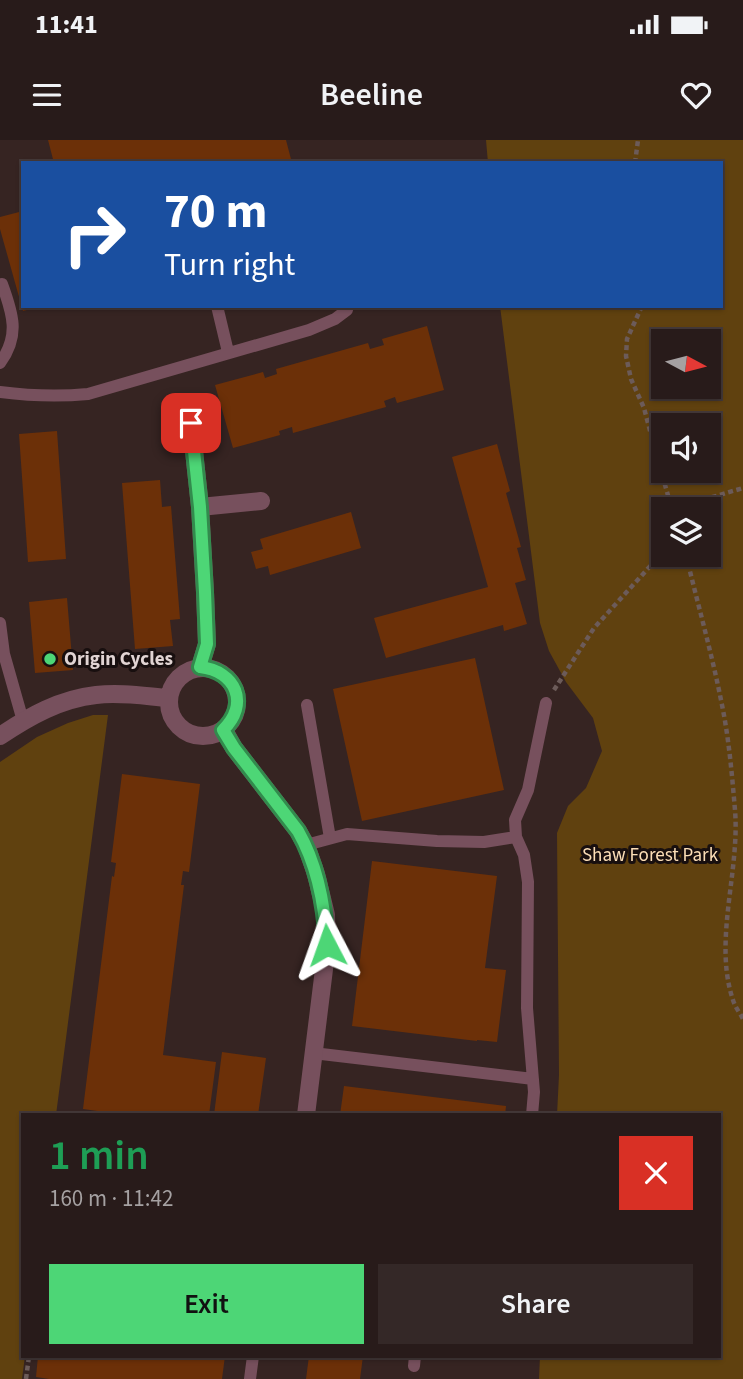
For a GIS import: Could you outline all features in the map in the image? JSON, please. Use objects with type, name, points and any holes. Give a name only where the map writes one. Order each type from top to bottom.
[{"type":"street","points":[[191,423],[200,507],[207,644],[200,667]]},
{"type":"street","points":[[200,507],[261,501]]},
{"type":"street","points":[[200,667],[212,668],[228,678],[235,688],[236,713],[223,730],[206,737],[194,736],[177,726],[170,715],[168,698],[176,679],[186,671],[200,667]]},
{"type":"street","points":[[0,736],[58,704],[98,695],[168,698]]},
{"type":"street","points":[[223,730],[306,845],[326,915],[327,945],[306,1113]]},
{"type":"lane","points":[[0,363],[9,349],[13,334],[10,306],[2,284]]},
{"type":"lane","points":[[217,308],[228,352]]},
{"type":"lane","points":[[0,392],[59,397],[88,394],[309,330],[347,310]]},
{"type":"lane","points":[[0,623],[4,654],[23,721]]},
{"type":"lane","points":[[532,1113],[533,1079],[527,1008],[528,881],[524,855],[516,837],[515,820],[528,790],[546,703]]},
{"type":"lane","points":[[307,705],[330,838]]},
{"type":"lane","points":[[306,845],[347,834],[484,842],[516,837]]},
{"type":"lane","points":[[313,1054],[533,1079]]},
{"type":"lane","points":[[250,1379],[253,1358]]},
{"type":"path","points":[[635,161],[638,140]]},
{"type":"path","points":[[641,308],[627,339],[626,356],[673,509],[743,488]]},
{"type":"path","points":[[546,703],[594,628],[651,565]]},
{"type":"path","points":[[689,567],[722,706],[731,765],[735,828],[734,867],[726,938],[727,972],[734,1001],[743,1019]]},
{"type":"path","points":[[26,1379],[29,1358]]},
{"type":"green space","name":"Shaw Forest Park","points":[[486,140],[743,140],[743,1379],[539,1379],[540,1358],[721,1358],[721,1113],[557,1113],[557,833],[568,806],[586,788],[602,751],[593,718],[566,682],[549,651],[540,623],[500,308],[723,308],[723,161],[488,161]]},
{"type":"green space","points":[[93,715],[108,715],[56,1113],[21,1113],[21,1358],[25,1358],[22,1379],[0,1379],[0,762],[37,737]]},
{"type":"building","points":[[48,140],[286,140],[291,161],[53,161]]},
{"type":"building","points":[[21,212],[21,304],[0,229],[0,217]]},
{"type":"building","points":[[427,326],[444,390],[397,403],[395,397],[384,401],[386,407],[293,433],[292,427],[279,431],[280,435],[233,448],[215,385],[263,372],[265,378],[277,374],[276,369],[368,343],[370,349],[384,345],[382,339]]},
{"type":"building","points":[[57,431],[66,559],[28,562],[19,434]]},
{"type":"building","points":[[497,444],[510,491],[506,493],[521,547],[517,548],[526,580],[515,583],[527,624],[504,631],[503,625],[386,658],[374,618],[488,587],[452,457]]},
{"type":"building","points":[[160,480],[162,507],[171,506],[180,619],[170,620],[173,646],[135,649],[122,483]]},
{"type":"building","points":[[351,512],[361,548],[270,575],[268,566],[256,569],[251,552],[263,549],[260,539]]},
{"type":"building","points":[[67,598],[73,670],[35,673],[29,602]]},
{"type":"building","points":[[475,658],[504,790],[362,821],[333,689]]},
{"type":"building","points":[[122,774],[200,784],[189,872],[183,871],[181,885],[184,885],[163,1055],[216,1062],[209,1113],[112,1113],[83,1109],[112,876],[114,877],[116,863],[111,862]]},
{"type":"building","points":[[372,861],[497,876],[485,968],[506,970],[497,1042],[352,1026]]},
{"type":"building","points":[[222,1052],[266,1058],[258,1113],[214,1113]]},
{"type":"building","points":[[344,1086],[506,1106],[505,1113],[340,1113]]},
{"type":"building","points":[[38,1358],[225,1358],[222,1379],[36,1377]]},
{"type":"building","points":[[309,1358],[363,1358],[360,1379],[306,1379]]},
{"type":"place","name":"Origin Cycles","points":[[50,659]]},
{"type":"route","points":[[191,423],[200,507],[207,644],[200,667],[212,668],[222,673],[235,688],[236,713],[223,730],[306,845],[326,915],[327,945]]}]
